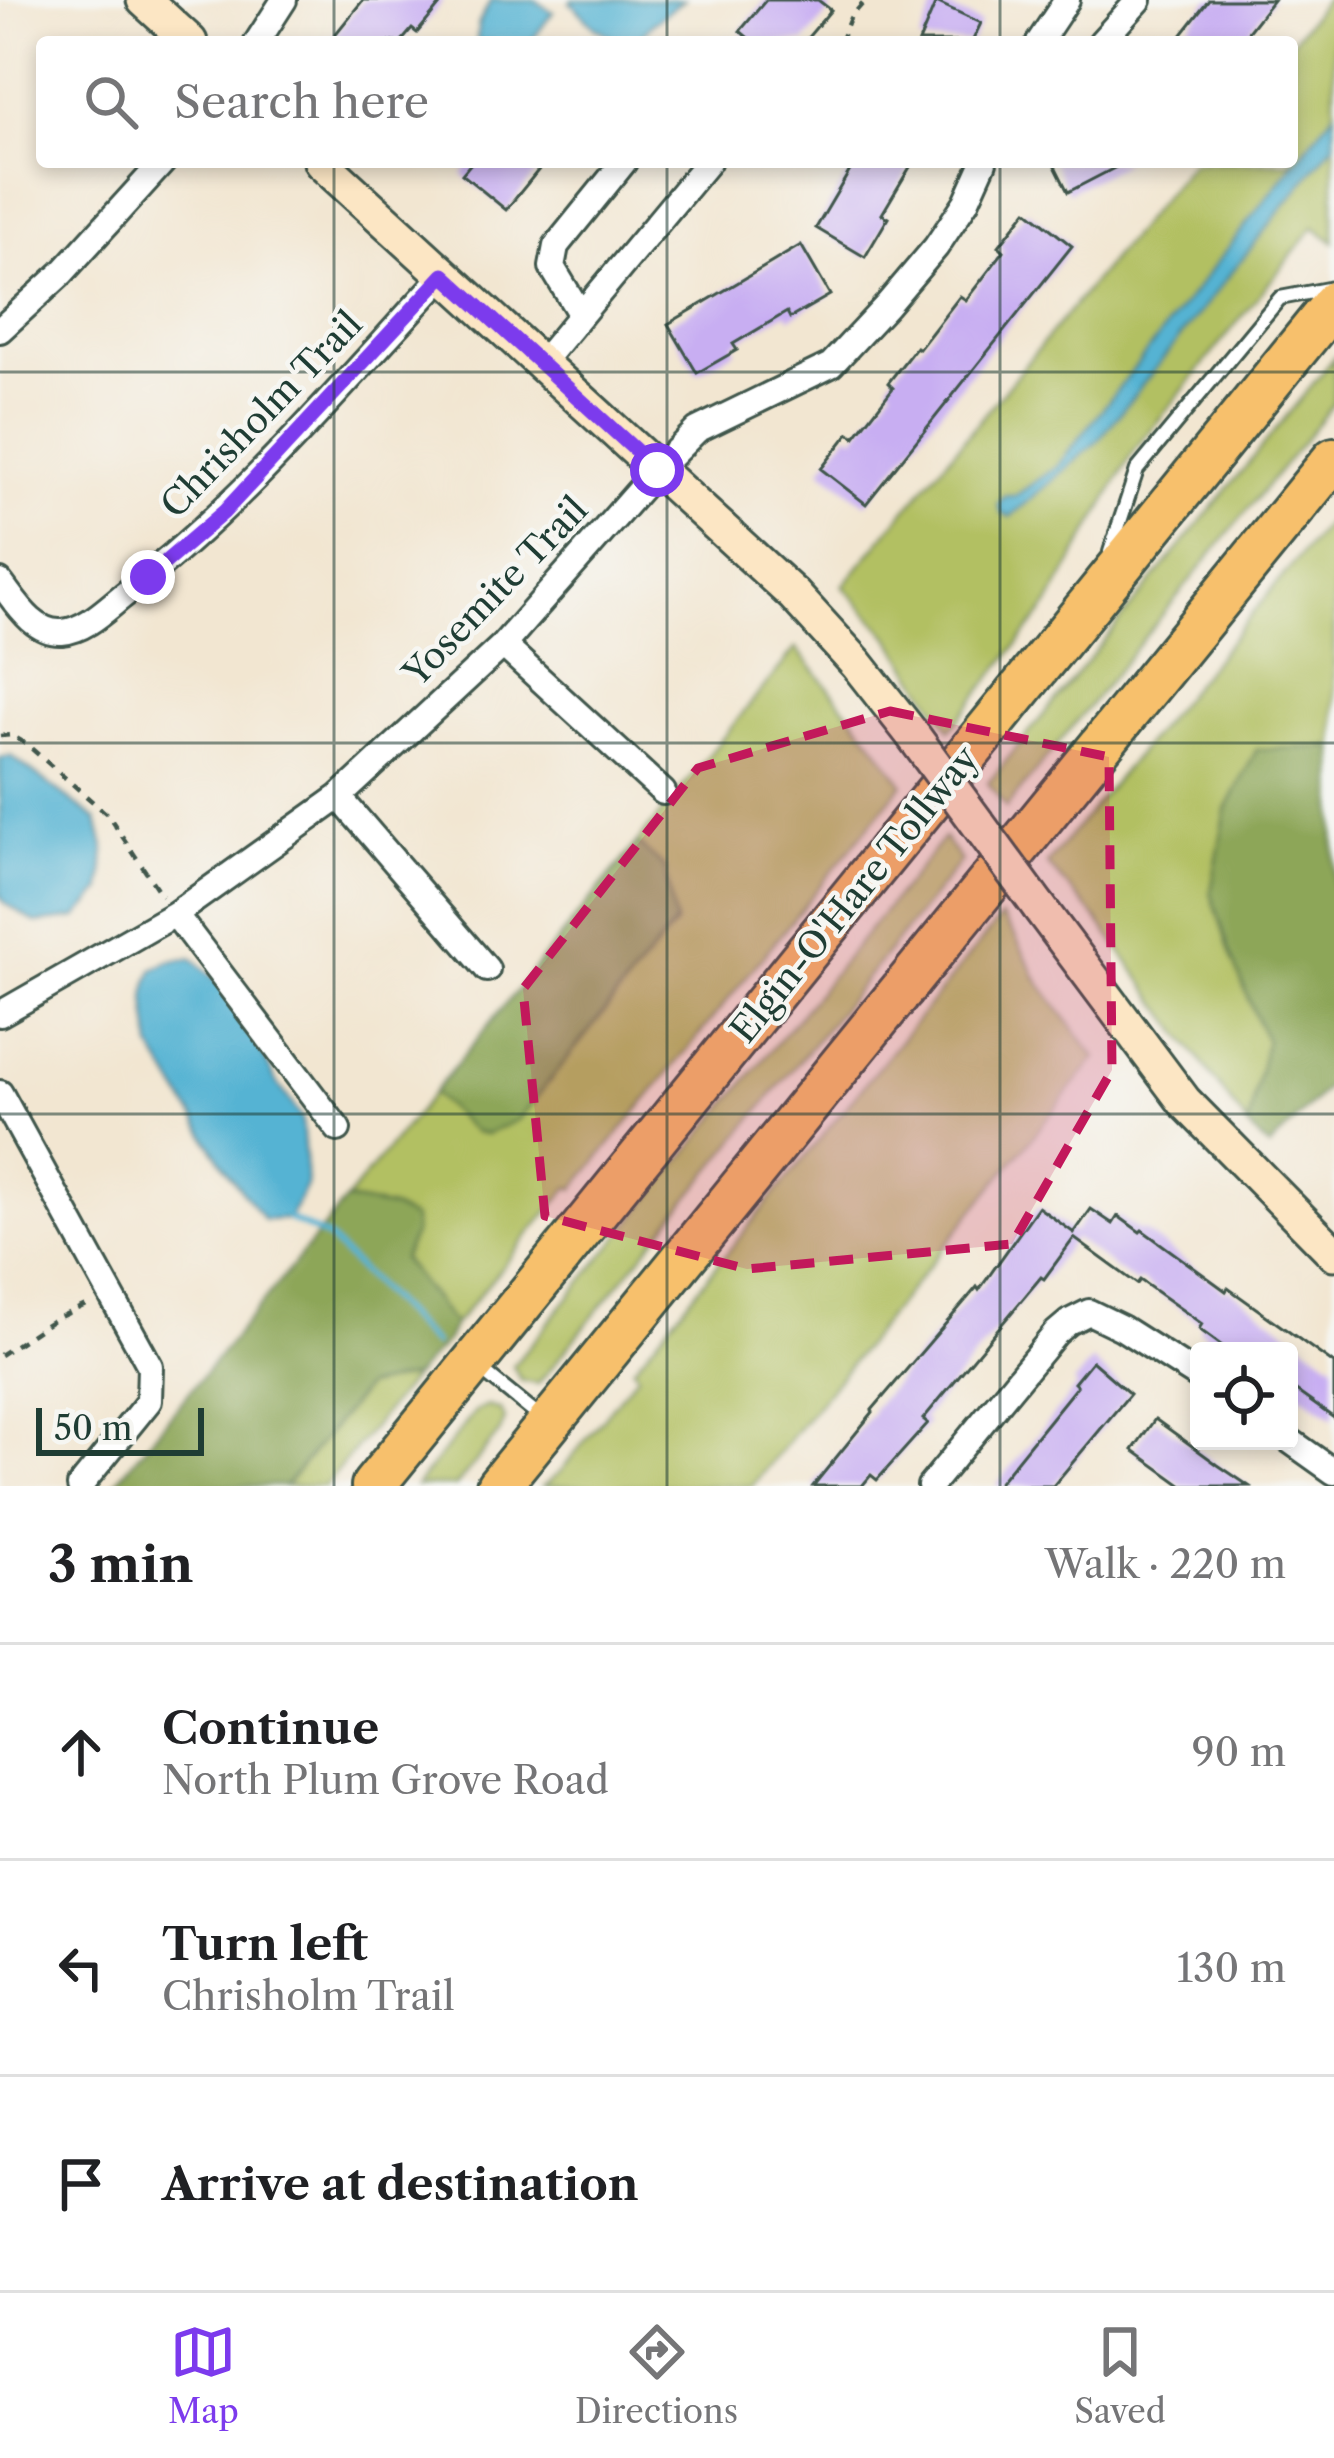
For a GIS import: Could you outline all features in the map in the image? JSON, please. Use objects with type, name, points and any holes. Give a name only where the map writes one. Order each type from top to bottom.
[{"type":"highway","name":"Elgin-O'Hare Tollway","points":[[373,1486],[1334,303]]},
{"type":"highway","points":[[498,1486],[1334,459]]},
{"type":"street","points":[[144,0],[183,36]]},
{"type":"street","points":[[261,36],[284,0]]},
{"type":"street","points":[[1043,36],[1067,0]]},
{"type":"street","points":[[1106,36],[1139,0]]},
{"type":"street","points":[[0,330],[62,273],[158,168]]},
{"type":"street","points":[[328,168],[794,595],[912,734],[1184,1101],[1334,1252]]},
{"type":"street","points":[[581,315],[552,267],[556,246],[619,168]]},
{"type":"street","points":[[541,363],[703,168]]},
{"type":"street","name":"Yosemite Trail","points":[[0,1014],[175,914],[339,797],[502,645],[697,430],[831,364],[936,247],[966,202],[981,168]]},
{"type":"street","name":"Chrisholm Trail","points":[[0,582],[25,615],[44,630],[62,632],[87,624],[224,512],[444,275]]},
{"type":"street","points":[[502,645],[663,791]]},
{"type":"street","points":[[339,797],[487,969]]},
{"type":"street","points":[[175,914],[338,1129]]},
{"type":"street","points":[[0,1093],[8,1125],[150,1366],[149,1401],[80,1486]]},
{"type":"street","points":[[929,1486],[1056,1334],[1089,1312],[1190,1371]]},
{"type":"street","points":[[1298,1446],[1334,1472]]},
{"type":"lane","points":[[1096,595],[1137,470],[1280,298],[1334,288]]},
{"type":"lane","points":[[473,1364],[548,1424]]},
{"type":"path","points":[[842,36],[866,0]]},
{"type":"path","points":[[0,736],[10,735],[25,743],[108,815],[175,914]]},
{"type":"path","points":[[0,1355],[53,1320],[110,1294]]},
{"type":"highlighted area","points":[[890,711],[1109,757],[1112,1070],[1012,1244],[747,1269],[545,1216],[523,989],[698,768]]},
{"type":"green space","points":[[1325,0],[1334,0],[1334,242],[1314,227],[1133,452],[1048,606],[950,730],[891,639],[843,586],[1187,168],[1298,168],[1296,36]]},
{"type":"green space","points":[[1334,358],[1334,403],[1006,808],[988,783]]},
{"type":"green space","points":[[1334,514],[1334,747],[1257,750],[1226,810],[1211,892],[1266,1042],[1248,1126],[1097,919],[1047,864]]},
{"type":"green space","points":[[796,648],[903,784],[574,1189],[569,1187],[454,1325],[402,1259],[414,1234],[392,1208],[346,1200],[433,1093],[474,1132],[487,1134],[519,1119],[675,924],[665,868],[637,843]]},
{"type":"green space","points":[[1334,747],[1334,1080],[1269,1148],[1248,1126],[1266,1042],[1211,892],[1226,810],[1257,749]]},
{"type":"green space","points":[[944,838],[961,861],[538,1384],[521,1381],[513,1366]]},
{"type":"green space","points":[[637,843],[665,868],[675,923],[519,1119],[487,1134],[474,1132],[433,1093]]},
{"type":"green space","points":[[1001,917],[1039,982],[1096,1058],[752,1486],[543,1486],[561,1471],[638,1374],[633,1368]]},
{"type":"green space","points":[[346,1200],[392,1208],[414,1219],[414,1234],[402,1259],[454,1325],[447,1340],[414,1376],[365,1387],[285,1486],[113,1486]]},
{"type":"green space","points":[[414,1376],[325,1486],[285,1486],[366,1387]]},
{"type":"green space","points":[[488,1406],[500,1410],[505,1419],[500,1432],[456,1486],[416,1486],[476,1411]]},
{"type":"water","points":[[491,0],[535,0],[553,12],[535,36],[477,36]]},
{"type":"water","points":[[683,0],[641,36],[610,36],[570,2]]},
{"type":"water","points":[[1334,112],[1334,143],[1098,441],[1010,517],[1002,514],[998,504],[1005,496],[1015,496],[1058,466],[1290,168],[1298,168],[1298,158]]},
{"type":"water","points":[[11,756],[97,820],[105,850],[102,890],[77,918],[36,923],[0,895],[0,758]]},
{"type":"water","points":[[192,958],[232,995],[276,1081],[302,1118],[307,1184],[289,1219],[264,1220],[229,1174],[152,1048],[146,1001],[153,970],[169,961]]},
{"type":"building","points":[[363,0],[444,0],[417,33],[412,29],[406,36],[334,36]]},
{"type":"building","points":[[766,0],[818,0],[831,10],[809,36],[746,36],[740,31]]},
{"type":"building","points":[[1209,0],[1273,0],[1245,36],[1181,36]]},
{"type":"building","points":[[936,2],[981,23],[975,36],[922,36]]},
{"type":"building","points":[[467,168],[540,168],[506,210],[462,174]]},
{"type":"building","points":[[851,168],[909,168],[882,214],[888,218],[865,257],[816,228]]},
{"type":"building","points":[[1056,168],[1114,168],[1068,192]]},
{"type":"building","points":[[1027,210],[1072,246],[866,504],[821,469],[849,433],[855,437],[893,388],[888,383],[916,347],[960,296],[966,300],[1004,251],[999,246]]},
{"type":"building","points":[[801,245],[830,295],[790,318],[787,312],[733,344],[737,350],[697,373],[668,324]]},
{"type":"building","points":[[1038,1207],[1074,1233],[1091,1209],[1113,1224],[1118,1216],[1334,1364],[1334,1418],[1298,1392],[1298,1342],[1217,1342],[1199,1329],[1202,1324],[1074,1238],[877,1480],[871,1475],[862,1486],[813,1486],[872,1410],[977,1287],[979,1290]]},
{"type":"building","points":[[1092,1361],[1130,1394],[1053,1486],[996,1486],[1077,1386],[1074,1383]]},
{"type":"building","points":[[1155,1419],[1190,1444],[1190,1450],[1198,1450],[1249,1486],[1183,1486],[1133,1450]]},
{"type":"waterway","points":[[289,1219],[328,1238],[433,1344]]},
{"type":"route","points":[[148,577],[224,512],[444,275],[657,470]]}]
